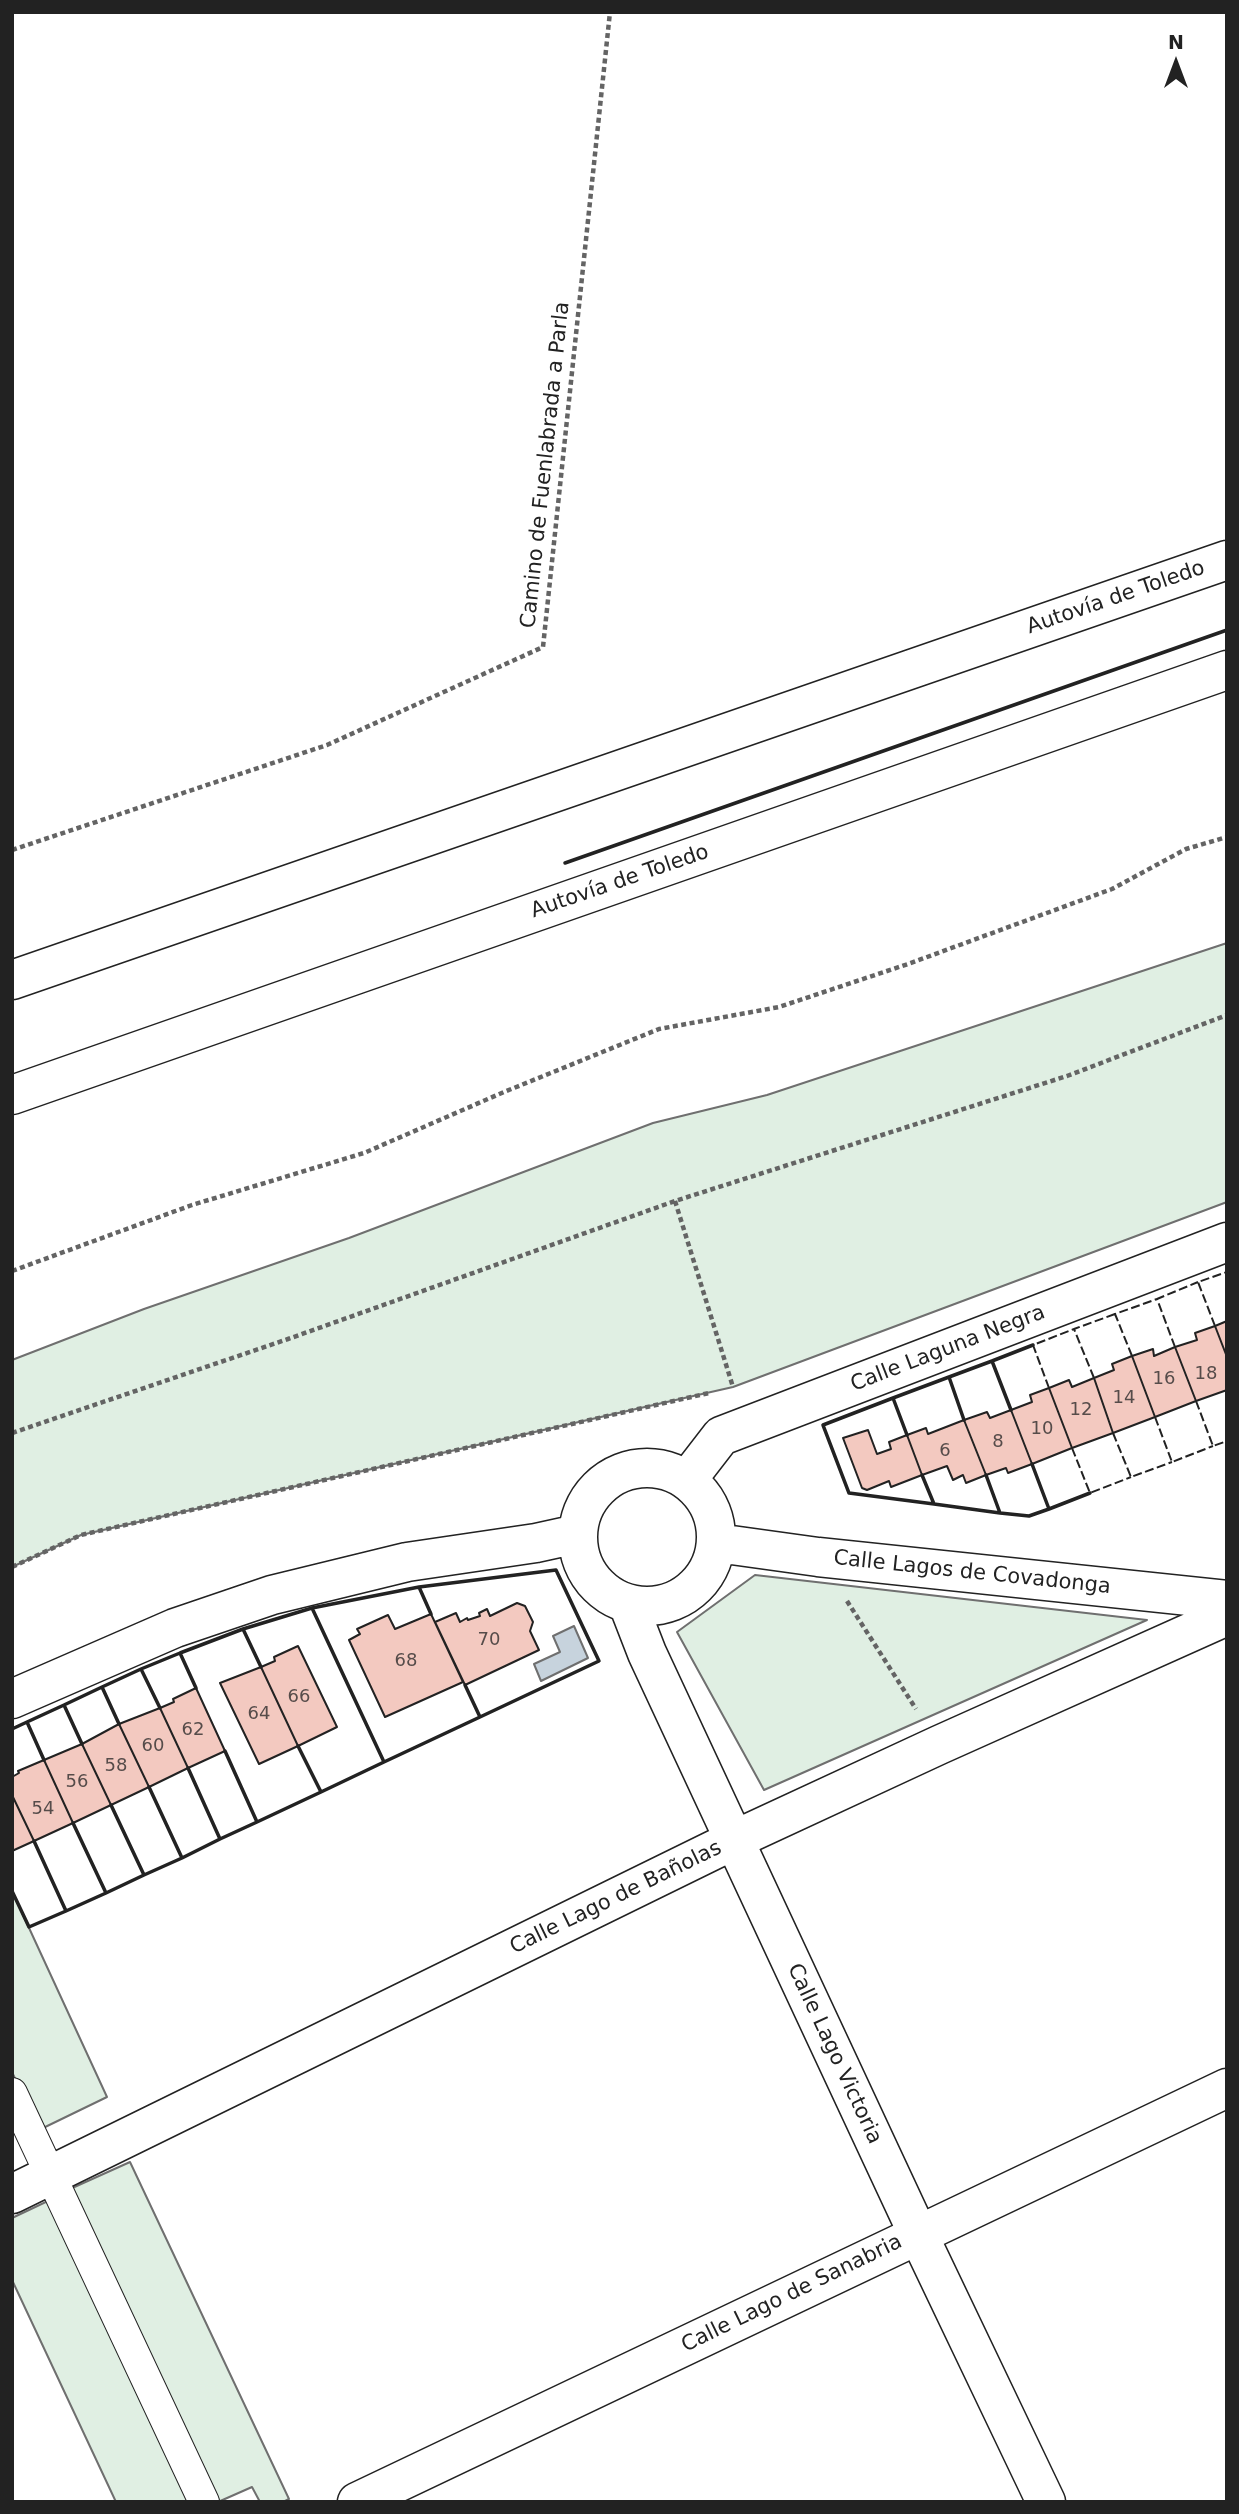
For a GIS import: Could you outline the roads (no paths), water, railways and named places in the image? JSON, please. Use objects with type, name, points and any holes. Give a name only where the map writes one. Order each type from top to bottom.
[{"type":"main road","name":"Autovía de Toledo","points":[[12,981],[1227,560]]},
{"type":"main road","name":"Autovía de Toledo","points":[[12,1095],[1227,670]]},
{"type":"main road","name":"Calle Laguna Negra","points":[[687,1480],[721,1436],[1227,1242]]},
{"type":"main road","points":[[627,1470],[665,1470],[687,1480],[704,1497],[715,1519],[717,1543],[710,1567],[696,1587],[676,1601],[653,1606],[628,1604],[610,1596],[592,1579],[580,1558],[577,1534],[579,1521],[589,1499],[606,1481],[627,1470]]},
{"type":"main road","points":[[12,1699],[175,1628],[272,1595],[407,1562],[536,1543],[577,1534]]},
{"type":"main road","name":"Calle Lagos de Covadonga","points":[[717,1543],[1227,1600]]},
{"type":"main road","name":"Calle Lago Victoria","points":[[628,1604],[646,1653],[1046,2502]]},
{"type":"main road","name":"Calle Lago de Bañolas","points":[[12,2194],[734,1840],[1227,1616]]},
{"type":"main road","name":"Calle Lago de Sanabria","points":[[357,2502],[1227,2088]]},
{"type":"street","points":[[12,2092],[204,2502]]}]
